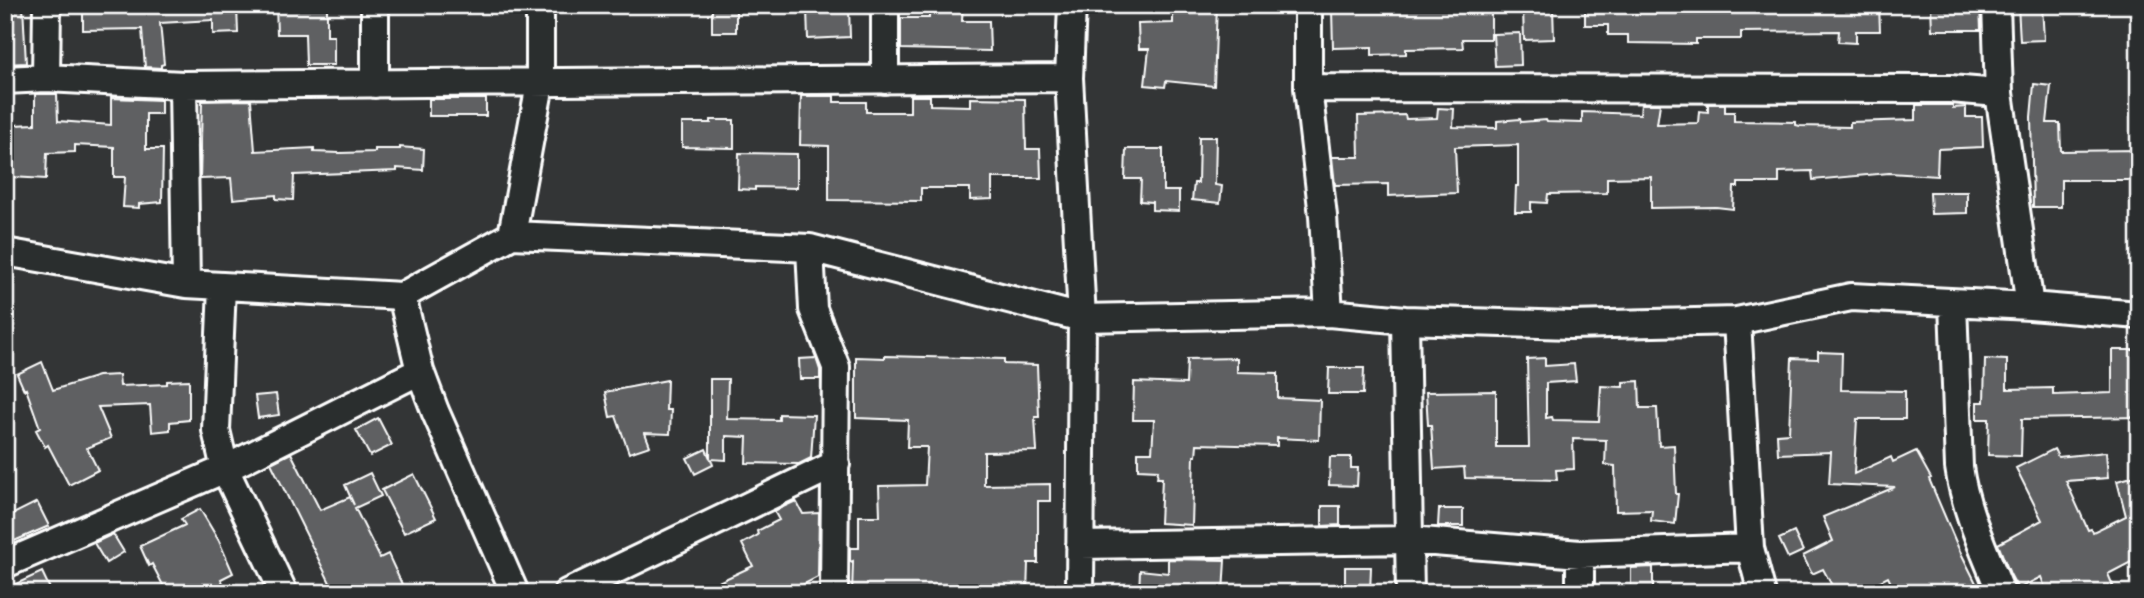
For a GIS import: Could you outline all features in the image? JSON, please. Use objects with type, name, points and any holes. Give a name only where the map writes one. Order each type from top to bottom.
[{"type":"street","points":[[46,78],[47,5]]},
{"type":"street","points":[[375,5],[375,84]]},
{"type":"street","points":[[512,235],[540,84],[540,5]]},
{"type":"street","points":[[885,5],[885,79]]},
{"type":"street","points":[[1072,5],[1069,78],[1083,318],[1080,593]]},
{"type":"street","points":[[1308,5],[1308,88],[1323,216],[1329,313]]},
{"type":"street","points":[[1996,5],[1999,93],[2030,306]]},
{"type":"street","points":[[5,80],[46,78],[183,86],[1069,78]]},
{"type":"street","points":[[183,86],[186,284]]},
{"type":"street","points":[[1308,88],[1950,89],[1999,93]]},
{"type":"street","points":[[5,252],[186,284],[402,296],[512,235],[810,248],[1083,318],[1329,313],[1405,320],[1570,325],[1737,321],[1851,297],[2030,306],[2139,315]]},
{"type":"street","points":[[810,248],[813,309],[836,368],[834,593]]},
{"type":"street","points":[[222,286],[216,430],[225,469],[284,593]]},
{"type":"street","points":[[402,296],[420,371],[435,411],[515,593]]},
{"type":"street","points":[[1953,303],[1961,486],[2001,593]]},
{"type":"street","points":[[1405,320],[1410,593]]},
{"type":"street","points":[[1737,321],[1750,548],[1762,593]]},
{"type":"street","points":[[5,564],[225,469],[420,371]]},
{"type":"street","points":[[567,593],[836,464]]},
{"type":"street","points":[[1080,545],[1410,540],[1580,554],[1750,548]]},
{"type":"street","points":[[1580,554],[1580,593]]},
{"type":"building","points":[[83,5],[232,5],[237,7],[238,33],[213,34],[213,20],[160,23],[164,64],[161,68],[145,67],[142,29],[83,30]]},
{"type":"building","points":[[276,5],[327,5],[327,36],[334,36],[334,65],[306,65],[305,34],[277,34]]},
{"type":"building","points":[[712,5],[736,6],[736,32],[712,32]]},
{"type":"building","points":[[929,5],[963,5],[962,21],[989,21],[990,51],[901,49],[901,18],[929,18]]},
{"type":"building","points":[[1173,5],[1217,5],[1214,86],[1166,81],[1165,87],[1145,85],[1149,49],[1139,49],[1138,24],[1173,23]]},
{"type":"building","points":[[1374,5],[1491,8],[1491,39],[1462,39],[1463,48],[1406,49],[1406,54],[1372,55],[1372,47],[1333,48],[1332,10],[1374,9]]},
{"type":"building","points":[[1665,5],[1793,8],[1879,5],[1880,31],[1856,31],[1856,43],[1838,42],[1839,31],[1741,32],[1741,39],[1696,39],[1696,44],[1628,43],[1628,35],[1608,35],[1608,25],[1585,25],[1585,8],[1664,8]]},
{"type":"building","points":[[1931,5],[1980,5],[1981,30],[1932,30]]},
{"type":"building","points":[[2018,5],[2042,5],[2044,40],[2020,41]]},
{"type":"building","points":[[23,6],[26,63],[5,64],[5,7]]},
{"type":"building","points":[[849,8],[850,37],[808,39],[807,9]]},
{"type":"building","points":[[1553,8],[1554,39],[1524,40],[1523,9]]},
{"type":"building","points":[[1520,33],[1521,65],[1495,66],[1493,34]]},
{"type":"building","points":[[2034,84],[2051,86],[2047,123],[2060,123],[2061,151],[2139,150],[2139,180],[2061,180],[2061,207],[2033,207],[2031,117]]},
{"type":"building","points":[[35,94],[57,94],[58,121],[111,125],[111,98],[161,100],[161,114],[146,114],[146,149],[163,149],[162,202],[139,204],[139,208],[123,207],[125,177],[114,177],[114,147],[75,145],[75,152],[47,153],[46,179],[11,177],[11,145],[5,145],[5,129],[14,129],[14,125],[35,124]]},
{"type":"building","points":[[801,96],[834,96],[834,102],[866,102],[866,112],[910,112],[910,96],[930,96],[930,105],[970,106],[970,98],[1025,99],[1026,149],[1040,149],[1041,178],[992,178],[992,199],[970,200],[970,188],[921,188],[921,201],[829,200],[829,146],[800,145]]},
{"type":"building","points":[[429,99],[486,99],[486,116],[429,116]]},
{"type":"building","points":[[251,100],[255,151],[314,148],[314,152],[340,153],[375,152],[375,149],[400,147],[424,149],[423,170],[397,168],[397,171],[294,175],[293,200],[276,199],[276,195],[233,199],[231,178],[200,179],[202,101]]},
{"type":"building","points":[[1641,104],[1660,104],[1657,124],[1698,123],[1699,111],[1708,112],[1708,104],[1725,104],[1725,112],[1734,112],[1734,121],[1796,122],[1796,125],[1800,126],[1850,127],[1850,122],[1916,120],[1916,105],[1953,105],[1953,108],[1966,107],[1966,117],[1982,117],[1983,147],[1938,149],[1937,176],[1889,173],[1813,180],[1812,171],[1779,172],[1779,183],[1738,183],[1738,187],[1734,187],[1733,209],[1651,208],[1651,177],[1607,178],[1607,193],[1548,194],[1547,203],[1531,202],[1531,212],[1515,212],[1518,145],[1455,147],[1457,193],[1388,196],[1388,184],[1335,185],[1332,157],[1359,157],[1358,116],[1405,115],[1406,119],[1437,118],[1438,108],[1454,109],[1453,127],[1497,128],[1497,121],[1520,119],[1521,122],[1546,120],[1582,123],[1582,112],[1640,114]]},
{"type":"building","points":[[711,120],[734,120],[734,148],[682,147],[682,123],[711,123]]},
{"type":"building","points":[[1199,137],[1216,137],[1215,185],[1222,186],[1220,203],[1192,200],[1194,183],[1198,183]]},
{"type":"building","points":[[1126,149],[1163,149],[1163,191],[1179,191],[1179,211],[1152,210],[1152,202],[1140,201],[1141,179],[1125,179]]},
{"type":"building","points":[[739,153],[797,154],[797,188],[738,189]]},
{"type":"building","points":[[1930,192],[1967,192],[1967,213],[1931,214]]},
{"type":"building","points":[[2112,350],[2139,350],[2139,417],[2022,419],[2021,456],[1988,455],[1989,419],[1977,419],[1977,402],[1984,402],[1985,359],[2007,360],[2007,389],[2053,388],[2053,395],[2112,393]]},
{"type":"building","points":[[1818,352],[1842,353],[1841,390],[1905,391],[1905,419],[1857,419],[1854,474],[1891,457],[1893,462],[1916,451],[1931,478],[1929,479],[1958,547],[1981,593],[1896,593],[1888,577],[1857,593],[1836,593],[1823,569],[1812,574],[1803,556],[1833,541],[1823,517],[1895,487],[1829,484],[1831,452],[1778,454],[1777,434],[1789,433],[1792,358],[1818,359]]},
{"type":"building","points":[[856,357],[1004,359],[1004,364],[1037,365],[1037,451],[984,452],[984,485],[1050,484],[1050,501],[1038,501],[1038,563],[1028,563],[1027,593],[852,593],[853,561],[850,562],[850,548],[859,548],[859,516],[880,516],[879,486],[925,485],[927,447],[907,447],[908,420],[856,418]]},
{"type":"building","points":[[816,358],[820,379],[800,379],[799,359]]},
{"type":"building","points":[[1237,358],[1237,372],[1278,373],[1278,398],[1320,400],[1319,440],[1277,438],[1277,446],[1197,444],[1194,456],[1192,525],[1160,523],[1162,478],[1157,478],[1158,470],[1138,469],[1138,452],[1152,452],[1154,420],[1133,420],[1134,382],[1186,384],[1187,359]]},
{"type":"building","points":[[1545,358],[1545,366],[1574,364],[1576,381],[1546,383],[1546,418],[1552,417],[1553,420],[1599,421],[1601,386],[1623,387],[1623,382],[1639,381],[1640,408],[1657,408],[1659,446],[1674,445],[1678,494],[1675,524],[1651,521],[1652,510],[1616,511],[1615,466],[1605,465],[1606,440],[1573,439],[1574,469],[1556,470],[1557,480],[1465,478],[1464,467],[1434,469],[1426,392],[1496,391],[1496,447],[1529,447],[1527,359]]},
{"type":"building","points":[[42,362],[53,390],[98,376],[119,375],[120,386],[189,380],[189,420],[170,422],[170,430],[152,432],[150,405],[98,407],[111,438],[87,448],[98,470],[69,485],[48,445],[45,447],[36,430],[40,428],[26,389],[24,390],[17,374]]},
{"type":"building","points":[[1329,368],[1364,368],[1363,394],[1328,394]]},
{"type":"building","points":[[710,379],[728,379],[727,419],[779,420],[779,414],[814,415],[811,458],[799,464],[746,463],[747,437],[726,436],[726,460],[711,459],[713,465],[695,474],[687,458],[706,449],[710,458]]},
{"type":"building","points":[[667,380],[666,410],[671,410],[670,434],[645,433],[650,446],[629,453],[616,416],[610,417],[605,392]]},
{"type":"building","points":[[276,394],[279,415],[258,418],[255,396]]},
{"type":"building","points":[[378,418],[392,445],[370,456],[356,430]]},
{"type":"building","points":[[2054,449],[2058,457],[2106,452],[2108,478],[2066,481],[2088,530],[2093,532],[2126,516],[2117,481],[2139,475],[2139,558],[2108,574],[2116,593],[2047,593],[2041,577],[2018,589],[2010,574],[1998,544],[2042,520],[2016,468]]},
{"type":"building","points":[[291,453],[320,510],[350,497],[354,505],[345,485],[370,473],[381,496],[355,508],[380,558],[388,554],[406,593],[335,593],[271,463]]},
{"type":"building","points":[[1330,457],[1351,457],[1351,468],[1358,468],[1357,486],[1329,485]]},
{"type":"building","points":[[414,474],[436,518],[404,533],[382,490]]},
{"type":"building","points":[[796,501],[803,514],[819,513],[818,577],[787,593],[695,593],[753,566],[742,544],[758,535],[757,531],[779,520],[774,511]]},
{"type":"building","points":[[37,502],[49,526],[5,545],[5,518]]},
{"type":"building","points":[[1322,506],[1340,506],[1340,525],[1322,526]]},
{"type":"building","points":[[200,509],[219,541],[233,573],[221,579],[228,593],[167,593],[152,564],[149,566],[140,546],[185,525],[181,519]]},
{"type":"building","points":[[1439,509],[1463,509],[1463,526],[1438,526]]},
{"type":"building","points":[[1794,532],[1803,551],[1788,558],[1779,539]]},
{"type":"building","points":[[113,534],[124,552],[106,563],[94,543]]},
{"type":"building","points":[[1168,559],[1225,560],[1223,593],[1139,593],[1140,570],[1168,573]]},
{"type":"building","points":[[1345,567],[1371,567],[1370,593],[1345,593]]},
{"type":"building","points":[[1653,567],[1653,593],[1631,593],[1631,568]]},
{"type":"building","points":[[42,572],[52,593],[5,593],[5,589]]}]
